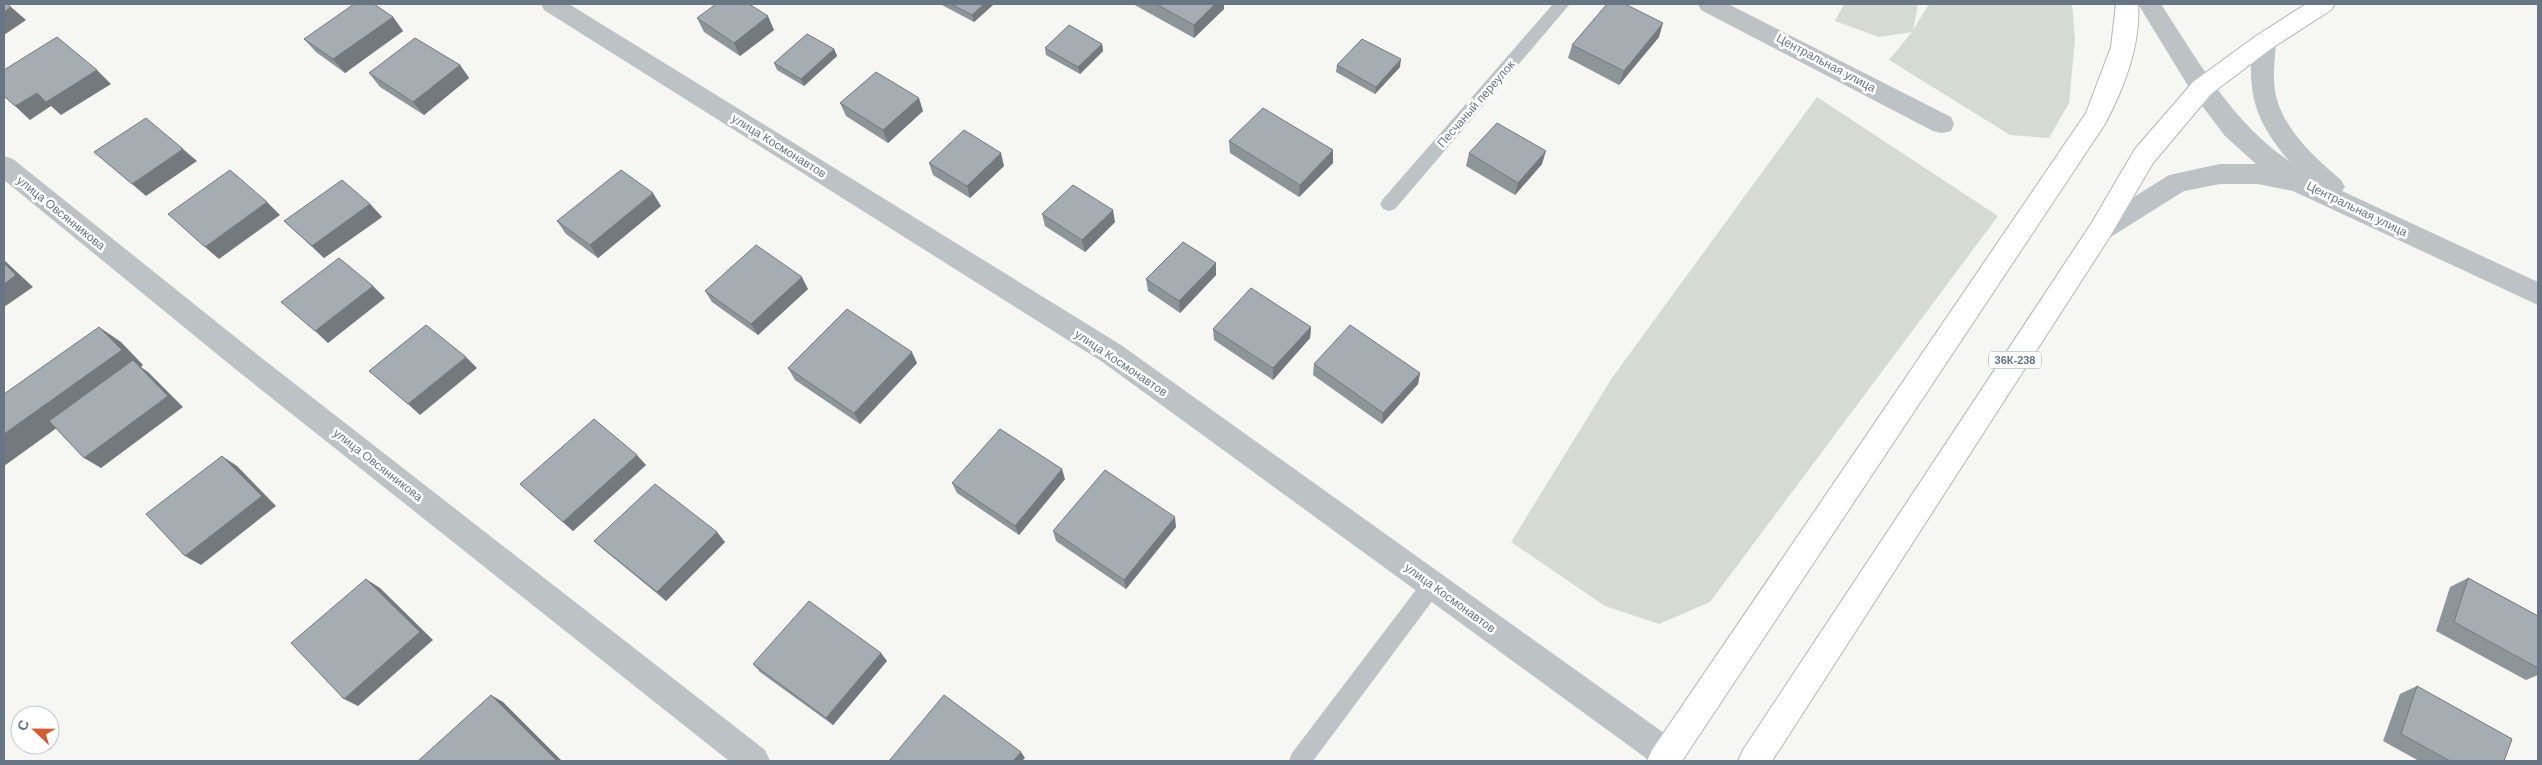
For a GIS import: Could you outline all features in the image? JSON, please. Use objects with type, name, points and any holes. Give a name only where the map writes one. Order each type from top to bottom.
[{"type":"main road","points":[[1665,758],[2096,117],[2116,70],[2128,14],[2127,4]]},
{"type":"main road","name":"36К-238","points":[[1754,761],[2100,231],[2144,156],[2202,88],[2264,42],[2324,4]]},
{"type":"street","name":"улица Космонавтов","points":[[552,4],[1110,353],[1432,585],[1665,758]]},
{"type":"street","name":"Центральная улица","points":[[1709,4],[1942,124]]},
{"type":"street","name":"Центральная улица","points":[[2149,4],[2202,88],[2234,129],[2267,159],[2303,184],[2538,294]]},
{"type":"street","points":[[2264,42],[2261,76],[2264,98],[2281,134],[2316,174],[2362,212]]},
{"type":"street","name":"улица Овсянникова","points":[[4,166],[244,360],[754,761]]},
{"type":"street","points":[[2100,231],[2178,182],[2220,174],[2258,174],[2303,184]]},
{"type":"lane","name":"Песчаный переулок","points":[[1389,204],[1562,4]]},
{"type":"lane","points":[[1300,761],[1432,585]]},
{"type":"shaded area","points":[[1844,4],[1918,4],[1913,30],[1929,4],[2072,4],[2075,39],[2069,103],[2049,138],[2010,135],[1889,60],[1912,32],[1879,37],[1835,21]]},
{"type":"shaded area","points":[[1817,97],[1998,216],[1710,602],[1659,624],[1605,606],[1511,542],[1612,378]]},
{"type":"building","points":[[4,4],[11,7],[4,12]]},
{"type":"building","points":[[354,4],[374,4],[393,17],[333,59],[304,39]]},
{"type":"building","points":[[716,4],[749,4],[768,16],[734,43],[697,18]]},
{"type":"building","points":[[951,4],[984,4],[972,15]]},
{"type":"building","points":[[1156,4],[1215,4],[1194,25]]},
{"type":"building","points":[[1607,4],[1625,4],[1663,23],[1624,71],[1572,45]]},
{"type":"building","points":[[1069,25],[1102,44],[1078,67],[1045,48]]},
{"type":"building","points":[[807,34],[834,49],[801,79],[774,63]]},
{"type":"building","points":[[57,37],[97,70],[46,102],[37,93],[15,106],[4,96],[4,70]]},
{"type":"building","points":[[415,38],[460,65],[413,102],[369,73]]},
{"type":"building","points":[[1362,39],[1401,59],[1376,87],[1337,65]]},
{"type":"building","points":[[876,72],[919,98],[883,130],[840,103]]},
{"type":"building","points":[[1263,108],[1333,150],[1300,185],[1229,141]]},
{"type":"building","points":[[146,118],[183,149],[132,184],[94,152]]},
{"type":"building","points":[[1497,123],[1546,151],[1518,183],[1469,153]]},
{"type":"building","points":[[964,130],[1001,153],[967,186],[929,163]]},
{"type":"building","points":[[230,170],[267,202],[205,247],[168,214]]},
{"type":"building","points":[[621,170],[653,193],[590,245],[557,221]]},
{"type":"building","points":[[342,180],[370,204],[312,246],[284,221]]},
{"type":"building","points":[[1073,185],[1113,210],[1082,240],[1042,214]]},
{"type":"building","points":[[1183,242],[1216,263],[1179,301],[1146,279]]},
{"type":"building","points":[[756,245],[802,277],[751,324],[705,291]]},
{"type":"building","points":[[339,258],[373,286],[315,331],[281,302]]},
{"type":"building","points":[[4,263],[16,275],[4,284]]},
{"type":"building","points":[[1251,288],[1311,327],[1273,368],[1213,329]]},
{"type":"building","points":[[847,309],[912,352],[854,413],[788,368]]},
{"type":"building","points":[[426,325],[466,357],[408,404],[369,371]]},
{"type":"building","points":[[1350,325],[1420,373],[1383,413],[1314,364]]},
{"type":"building","points":[[99,327],[122,350],[4,434],[4,394]]},
{"type":"building","points":[[133,360],[168,396],[84,458],[49,421]]},
{"type":"building","points":[[594,419],[637,455],[563,522],[520,484]]},
{"type":"building","points":[[1000,429],[1062,469],[1015,526],[952,483]]},
{"type":"building","points":[[222,456],[262,496],[185,556],[146,514]]},
{"type":"building","points":[[1105,470],[1175,517],[1124,580],[1053,531]]},
{"type":"building","points":[[655,484],[717,532],[657,592],[594,541]]},
{"type":"building","points":[[2468,578],[2538,616],[2538,668],[2454,622]]},
{"type":"building","points":[[366,579],[420,632],[344,699],[291,643]]},
{"type":"building","points":[[809,601],[881,653],[826,718],[753,664]]},
{"type":"building","points":[[2417,686],[2512,739],[2504,761],[2450,761],[2401,734]]},
{"type":"building","points":[[491,695],[557,761],[418,761]]},
{"type":"building","points":[[944,695],[1021,752],[1013,761],[889,761]]}]
